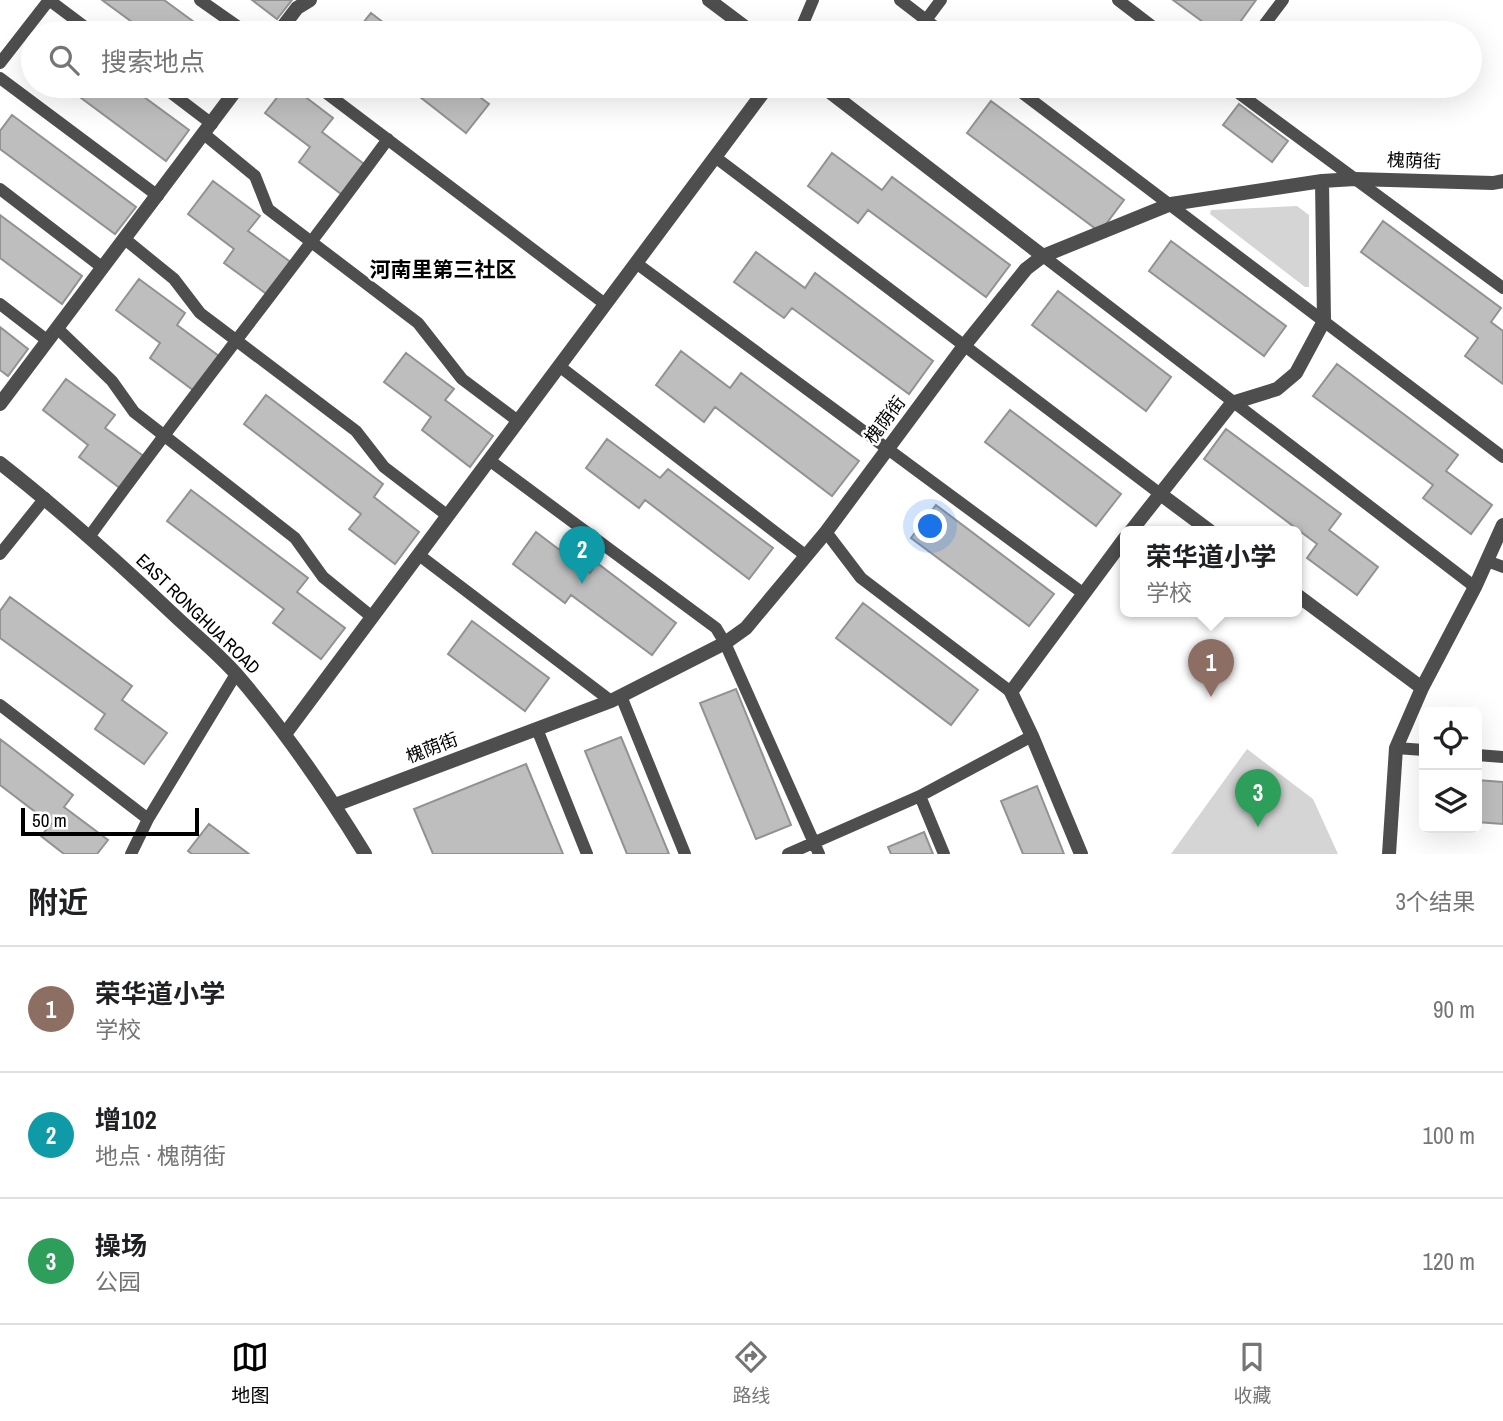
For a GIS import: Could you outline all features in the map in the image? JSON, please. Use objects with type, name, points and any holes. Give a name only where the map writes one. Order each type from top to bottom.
[{"type":"street","points":[[288,21],[298,8],[310,0]]},
{"type":"street","points":[[709,0],[737,21]]},
{"type":"street","points":[[0,404],[231,98]]},
{"type":"street","points":[[285,734],[759,98]]},
{"type":"street","points":[[838,98],[1043,256]]},
{"type":"street","points":[[1135,526],[1232,403],[1277,389],[1296,373],[1324,321],[1322,181]]},
{"type":"street","name":"槐荫街","points":[[335,805],[616,698],[725,643],[746,628],[826,532],[964,346],[1026,269],[1043,256],[1171,204],[1322,181],[1503,181]]},
{"type":"street","name":"EAST RONGHUA ROAD","points":[[0,463],[89,537],[236,674],[285,734],[335,805],[365,854]]},
{"type":"street","points":[[1159,493],[1203,526]]},
{"type":"street","points":[[1389,854],[1396,748],[1422,688],[1475,587],[1503,525]]},
{"type":"street","points":[[1081,854],[1011,692],[1120,545]]},
{"type":"street","points":[[1302,599],[1422,688]]},
{"type":"lane","points":[[33,21],[49,0],[77,21]]},
{"type":"lane","points":[[200,0],[230,21]]},
{"type":"lane","points":[[804,21],[813,0]]},
{"type":"lane","points":[[900,0],[926,20],[941,0]]},
{"type":"lane","points":[[1118,0],[1145,21]]},
{"type":"lane","points":[[1267,21],[1283,0]]},
{"type":"lane","points":[[0,63],[21,36]]},
{"type":"lane","points":[[0,78],[21,94]]},
{"type":"lane","points":[[27,98],[158,196]]},
{"type":"lane","points":[[175,98],[255,176],[268,209],[418,323],[463,379],[518,421]]},
{"type":"lane","points":[[333,98],[605,304]]},
{"type":"lane","points":[[1029,98],[1503,457]]},
{"type":"lane","points":[[1245,98],[1503,288]]},
{"type":"lane","points":[[89,537],[162,436],[388,139]]},
{"type":"lane","points":[[715,157],[1159,493]]},
{"type":"lane","points":[[0,189],[103,268]]},
{"type":"lane","points":[[126,240],[173,279],[200,313],[356,431],[384,467],[448,516]]},
{"type":"lane","points":[[1043,256],[1475,587]]},
{"type":"lane","points":[[636,263],[1084,594]]},
{"type":"lane","points":[[0,304],[48,341]]},
{"type":"lane","points":[[57,328],[112,381],[134,412],[295,538],[323,577],[372,617]]},
{"type":"lane","points":[[559,366],[805,555]]},
{"type":"lane","points":[[489,460],[716,628],[817,848]]},
{"type":"lane","points":[[0,554],[45,498]]},
{"type":"lane","points":[[826,532],[861,578],[1011,692]]},
{"type":"lane","points":[[419,555],[616,698],[685,854]]},
{"type":"lane","points":[[1487,561],[1503,567]]},
{"type":"lane","points":[[132,854],[148,819],[236,674]]},
{"type":"lane","points":[[0,705],[148,819]]},
{"type":"lane","points":[[537,729],[587,854]]},
{"type":"lane","points":[[788,854],[817,848],[1032,736]]},
{"type":"lane","points":[[1396,748],[1419,750]]},
{"type":"lane","points":[[1482,755],[1503,757]]},
{"type":"lane","points":[[920,796],[944,854]]},
{"type":"shaded area","points":[[1297,206],[1309,215],[1309,287],[1305,287],[1210,214],[1211,210]]},
{"type":"shaded area","points":[[1247,749],[1313,799],[1338,854],[1171,854]]},
{"type":"building","points":[[102,0],[164,0],[193,21],[131,21]]},
{"type":"building","points":[[252,0],[292,0],[277,19]]},
{"type":"building","points":[[1173,0],[1256,0],[1241,21],[1202,21]]},
{"type":"building","points":[[371,13],[381,21],[365,21]]},
{"type":"building","points":[[81,98],[145,98],[189,130],[166,161]]},
{"type":"building","points":[[277,98],[307,98],[333,118],[322,132],[368,167],[345,197],[299,162],[310,147],[265,113]]},
{"type":"building","points":[[421,98],[481,98],[489,104],[466,133]]},
{"type":"building","points":[[991,101],[1124,200],[1100,232],[967,133]]},
{"type":"building","points":[[1239,104],[1288,141],[1272,162],[1223,125]]},
{"type":"building","points":[[12,115],[136,207],[115,234],[0,149],[0,131]]},
{"type":"building","points":[[832,153],[882,190],[892,177],[1010,265],[986,297],[868,210],[858,223],[808,186]]},
{"type":"building","points":[[213,181],[260,216],[248,231],[296,266],[272,298],[224,263],[234,249],[188,214]]},
{"type":"building","points":[[0,215],[82,276],[62,304],[0,258]]},
{"type":"building","points":[[1383,221],[1501,308],[1491,322],[1503,331],[1503,384],[1465,356],[1478,338],[1361,252]]},
{"type":"building","points":[[1171,241],[1286,326],[1264,356],[1149,271]]},
{"type":"building","points":[[756,252],[805,288],[815,273],[933,361],[909,394],[792,308],[784,318],[734,282]]},
{"type":"building","points":[[139,279],[185,313],[177,325],[223,359],[197,393],[150,358],[160,343],[116,310]]},
{"type":"building","points":[[1058,291],[1171,377],[1146,411],[1032,325]]},
{"type":"building","points":[[0,327],[28,349],[8,376],[0,370]]},
{"type":"building","points":[[681,351],[730,388],[741,373],[859,461],[832,496],[715,407],[704,422],[656,385]]},
{"type":"building","points":[[406,353],[454,389],[445,400],[493,436],[470,467],[422,430],[431,417],[384,382]]},
{"type":"building","points":[[1337,364],[1458,455],[1446,471],[1492,505],[1471,534],[1423,498],[1433,485],[1313,396]]},
{"type":"building","points":[[66,379],[115,415],[105,428],[149,460],[125,492],[79,457],[88,445],[43,410]]},
{"type":"building","points":[[266,395],[383,484],[374,497],[419,532],[395,564],[349,529],[361,514],[244,424]]},
{"type":"building","points":[[1010,410],[1121,494],[1096,526],[985,442]]},
{"type":"building","points":[[1226,429],[1341,514],[1329,530],[1378,567],[1357,595],[1307,558],[1317,544],[1302,533],[1302,526],[1293,526],[1204,459]]},
{"type":"building","points":[[607,439],[660,478],[668,469],[773,548],[749,579],[645,500],[639,508],[586,468]]},
{"type":"building","points":[[191,490],[308,578],[297,592],[345,628],[321,659],[273,623],[284,609],[167,521]]},
{"type":"building","points":[[936,505],[1054,594],[1029,626],[911,538]]},
{"type":"building","points":[[536,532],[590,573],[597,563],[676,623],[652,655],[571,595],[565,603],[513,564]]},
{"type":"building","points":[[10,597],[132,686],[122,700],[167,733],[144,764],[95,729],[105,714],[0,638],[0,611]]},
{"type":"building","points":[[863,603],[978,690],[951,725],[836,638]]},
{"type":"building","points":[[472,621],[549,678],[525,711],[448,654]]},
{"type":"building","points":[[736,689],[791,825],[756,839],[700,703]]},
{"type":"building","points":[[621,737],[669,854],[627,854],[585,751]]},
{"type":"building","points":[[0,739],[73,795],[64,807],[108,840],[97,854],[64,854],[41,836],[51,824],[0,785]]},
{"type":"building","points":[[526,764],[563,854],[433,854],[414,809]]},
{"type":"building","points":[[1482,780],[1503,782],[1503,824],[1482,822]]},
{"type":"building","points":[[1037,786],[1064,854],[1023,854],[1001,801]]},
{"type":"building","points":[[209,824],[249,854],[192,854],[188,851]]},
{"type":"building","points":[[924,832],[933,854],[891,854],[888,847]]},
{"type":"place","name":"增102","points":[[582,584]]},
{"type":"place","name":"荣华道小学","points":[[1211,697]]},
{"type":"place","name":"操场","points":[[1258,827]]},
{"type":"district","name":"河南里第三社区","points":[[443,270]]}]
